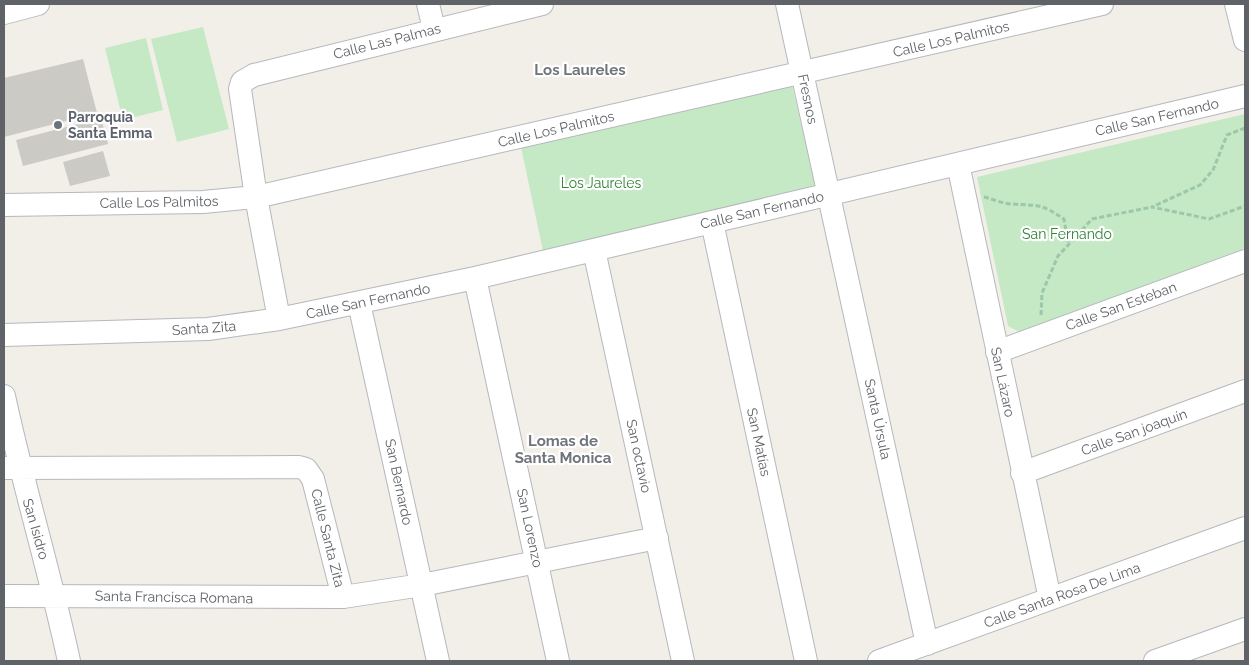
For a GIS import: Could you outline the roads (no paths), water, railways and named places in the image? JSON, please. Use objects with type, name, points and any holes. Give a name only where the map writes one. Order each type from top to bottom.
[{"type":"street","points":[[4,13],[38,4]]},
{"type":"street","points":[[428,4],[434,29]]},
{"type":"street","name":"Calle Las Palmas","points":[[256,197],[240,89],[246,78],[434,29],[542,4]]},
{"type":"street","name":"Fresnos","points":[[787,4],[828,194]]},
{"type":"street","name":"Calle Los Palmitos","points":[[4,205],[203,202],[256,197],[1102,4]]},
{"type":"street","points":[[1236,4],[1245,40]]},
{"type":"street","name":"Calle San Fernando","points":[[279,319],[475,278],[1245,96]]},
{"type":"street","name":"San Lázaro","points":[[958,164],[1050,599]]},
{"type":"street","name":"Santa Úrsula","points":[[828,194],[927,644]]},
{"type":"street","points":[[256,197],[279,319]]},
{"type":"street","name":"San Matías","points":[[712,222],[806,661]]},
{"type":"street","name":"San octavio","points":[[594,250],[683,661]]},
{"type":"street","name":"Calle San Esteban","points":[[997,352],[1245,261]]},
{"type":"street","name":"San Lorenzo","points":[[475,278],[558,661]]},
{"type":"street","name":"San Bernardo","points":[[360,303],[438,661]]},
{"type":"street","name":"Santa Zita","points":[[4,335],[208,329],[279,319]]},
{"type":"street","name":"Calle San joaquín","points":[[1022,473],[1245,391]]},
{"type":"street","name":"San Isidro","points":[[4,396],[12,468],[55,596],[69,661]]},
{"type":"street","name":"Calle Santa Zita","points":[[12,468],[299,467],[306,469],[313,479],[344,597]]},
{"type":"street","name":"Calle Santa Rosa De Lima","points":[[879,661],[1245,528]]},
{"type":"street","name":"Santa Francisca Romana","points":[[4,596],[344,597],[422,585],[657,538]]},
{"type":"street","points":[[1165,660],[1245,629]]},
{"type":"place","name":"Parroquia Santa Emma","points":[[58,125]]},
{"type":"district","name":"Los Laureles","points":[[580,70]]},
{"type":"district","name":"Lomas de Santa Monica","points":[[563,450]]},
{"type":"park label","name":"Los Jaureles","points":[[601,183]]},
{"type":"park label","name":"San Fernando","points":[[1067,234]]}]
